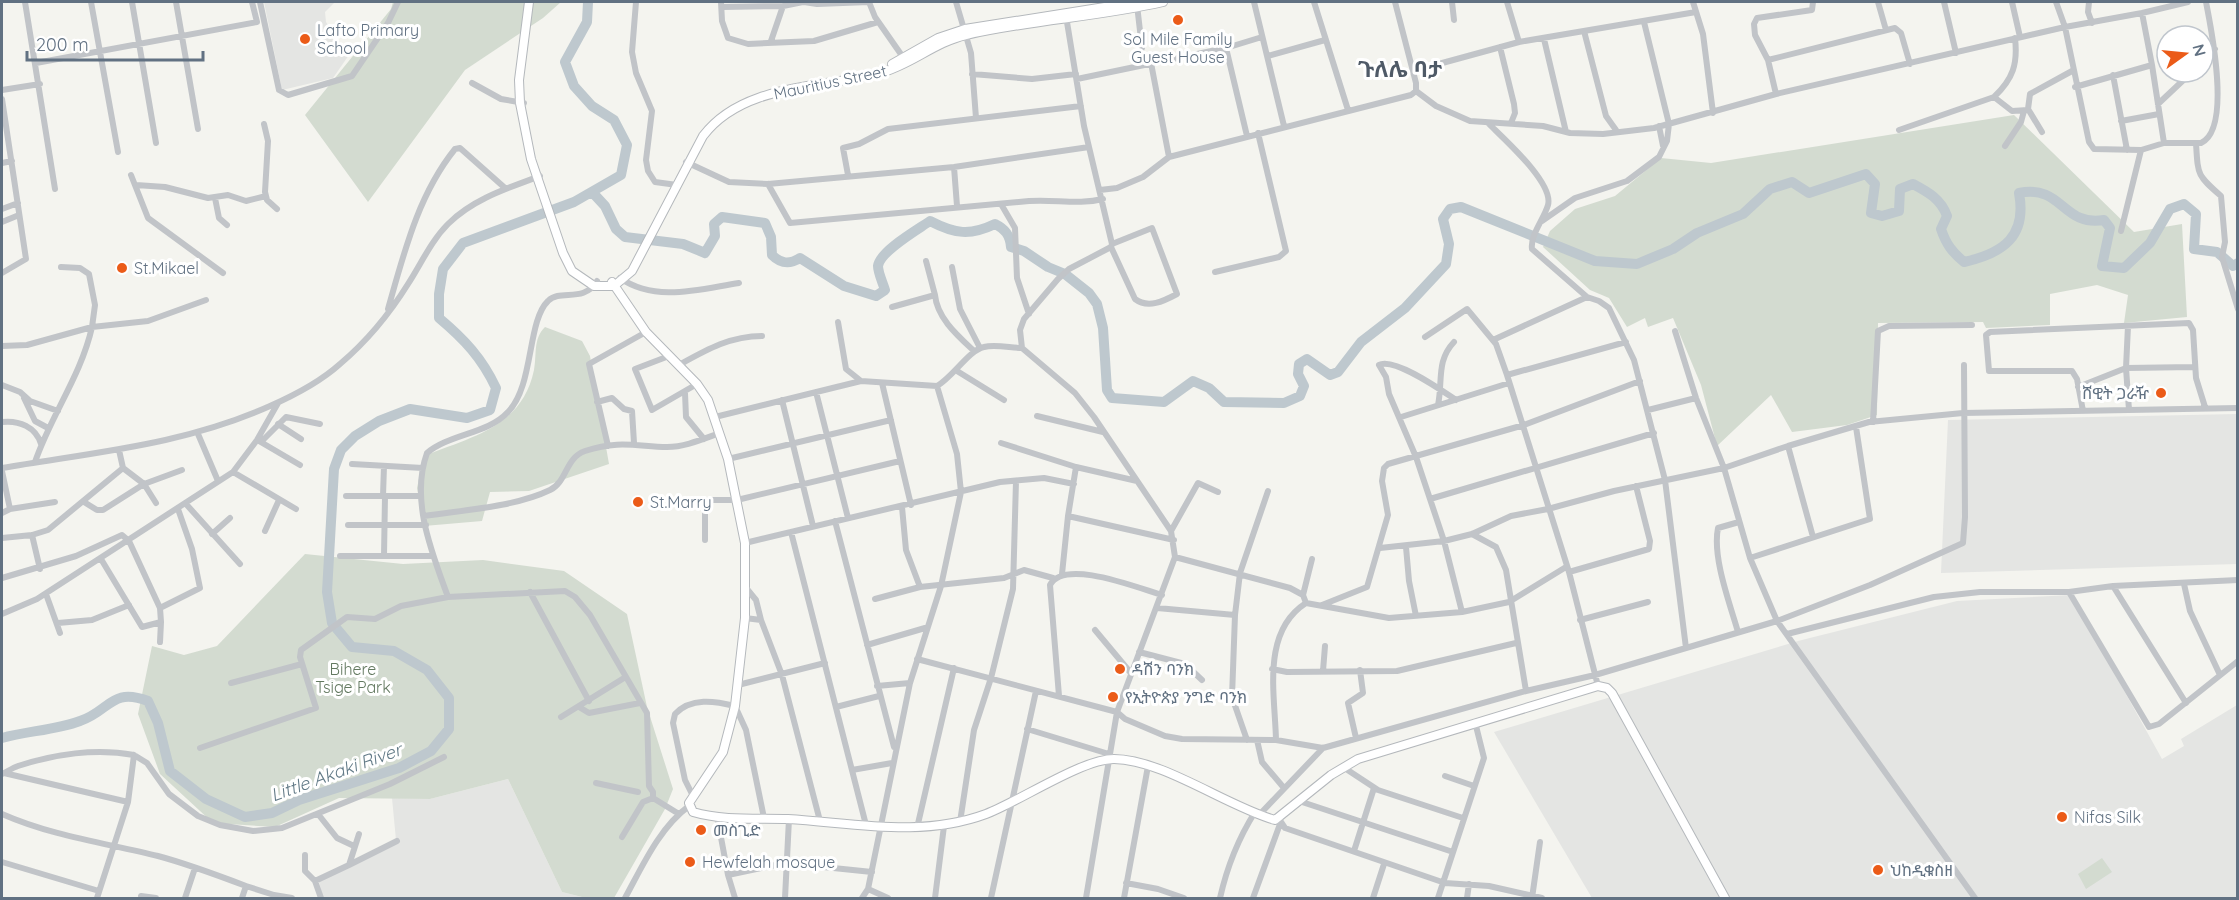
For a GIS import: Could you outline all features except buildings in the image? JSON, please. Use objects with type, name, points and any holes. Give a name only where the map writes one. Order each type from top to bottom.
[{"type":"main road","points":[[531,2],[522,81],[522,103],[538,177],[555,225],[575,268],[595,283],[617,282],[646,332],[697,384],[715,417],[728,459],[737,500],[745,543],[747,588],[738,685],[723,752],[693,796],[689,806],[693,812],[717,816],[820,821],[879,827],[944,826],[1011,803],[1108,756],[1148,766],[1280,821],[1299,801],[1343,767],[1381,750],[1598,686],[1607,688],[1612,693],[1725,898]]},
{"type":"main road","name":"Mauritius Street","points":[[617,282],[641,250],[687,162],[710,128],[720,117],[738,105],[776,93],[881,73],[966,32],[1137,4],[1163,2]]},
{"type":"street","points":[[25,2],[40,84],[55,189]]},
{"type":"street","points":[[91,2],[118,152]]},
{"type":"street","points":[[132,2],[156,143]]},
{"type":"street","points":[[176,2],[198,129]]},
{"type":"street","points":[[36,63],[258,22],[252,2]]},
{"type":"street","points":[[260,2],[279,90],[288,95],[352,76],[388,23],[398,2]]},
{"type":"street","points":[[636,2],[631,35],[633,62],[653,116],[647,165],[655,182],[675,185]]},
{"type":"street","points":[[878,22],[814,40],[748,44],[728,38],[722,21],[722,4],[783,6],[803,2],[817,4],[869,2],[878,22],[905,60]]},
{"type":"street","points":[[956,2],[966,32],[975,118]]},
{"type":"street","points":[[1254,2],[1284,126]]},
{"type":"street","points":[[1314,2],[1348,110]]},
{"type":"street","points":[[1395,2],[1416,91],[1436,106],[1462,118],[1488,123],[1510,123],[1566,132],[1603,134],[1616,130],[1640,130],[1669,124],[1776,94],[2065,27],[2142,14],[2163,5],[2188,2]]},
{"type":"street","points":[[1452,2],[1454,20]]},
{"type":"street","points":[[1507,2],[1519,42]]},
{"type":"street","points":[[1693,2],[1703,34],[1713,113]]},
{"type":"street","points":[[1776,94],[1768,60],[1755,35],[1755,21],[1812,10],[1813,2]]},
{"type":"street","points":[[1878,2],[1886,30]]},
{"type":"street","points":[[1944,2],[1956,53]]},
{"type":"street","points":[[1899,129],[1995,97],[2005,88],[2016,67],[2018,38],[2012,2]]},
{"type":"street","points":[[2056,2],[2065,27],[2075,87],[2091,146],[2098,150],[2141,150],[2164,143],[2205,141],[2216,116],[2218,90],[2215,49]]},
{"type":"street","points":[[2089,2],[2088,12],[2092,23]]},
{"type":"street","points":[[2206,2],[2210,24]]},
{"type":"street","points":[[1137,4],[1142,48]]},
{"type":"street","points":[[771,41],[783,6]]},
{"type":"street","points":[[1413,71],[1519,42],[1696,12]]},
{"type":"street","points":[[2142,14],[2164,143]]},
{"type":"street","points":[[1022,348],[1020,330],[1029,314],[1058,279],[1069,269],[1112,245],[1152,228],[1177,294],[1146,305],[1140,303],[1135,299],[1112,245],[1089,147],[1066,16]]},
{"type":"street","points":[[1542,221],[1575,198],[1627,181],[1654,162],[1663,146],[1669,134],[1669,124],[1644,22]]},
{"type":"street","points":[[1768,60],[1886,30],[1898,30],[1910,64]]},
{"type":"street","points":[[1584,31],[1606,116],[1616,130]]},
{"type":"street","points":[[972,74],[1032,79],[1077,76],[1226,48],[1262,37]]},
{"type":"street","points":[[1544,39],[1566,132]]},
{"type":"street","points":[[1268,56],[1325,40]]},
{"type":"street","points":[[1500,47],[1514,104],[1515,113],[1510,123]]},
{"type":"street","points":[[1226,48],[1247,136]]},
{"type":"street","points":[[1151,63],[1169,157]]},
{"type":"street","points":[[2075,87],[2152,65]]},
{"type":"street","points":[[2005,146],[2021,123],[2030,93],[2072,71]]},
{"type":"street","points":[[2113,75],[2127,150]]},
{"type":"street","points":[[472,83],[501,99],[522,103]]},
{"type":"street","points":[[2,90],[40,84]]},
{"type":"street","points":[[2158,104],[2179,84]]},
{"type":"street","points":[[1100,189],[1117,188],[1143,177],[1169,157],[1416,91]]},
{"type":"street","points":[[1995,97],[2013,111],[2026,110]]},
{"type":"street","points":[[2,99],[26,259],[2,273]]},
{"type":"street","points":[[848,176],[842,152],[847,146],[859,144],[888,129],[1081,106]]},
{"type":"street","points":[[2026,110],[2042,132]]},
{"type":"street","points":[[2121,121],[2159,114]]},
{"type":"street","points":[[1488,123],[1517,151],[1545,188],[1549,197],[1542,221],[1531,245],[1535,254],[1557,268],[1587,297],[1609,308],[1626,342],[1640,381],[1665,480],[1686,648]]},
{"type":"street","points":[[264,124],[268,141],[266,196],[278,208]]},
{"type":"street","points":[[1659,126],[1663,146]]},
{"type":"street","points":[[1215,272],[1279,257],[1286,251],[1258,133]]},
{"type":"street","points":[[2196,143],[2198,170],[2202,181],[2221,196],[2225,242],[2222,257],[2238,309]]},
{"type":"street","points":[[687,162],[724,180],[768,184],[954,166],[1089,147]]},
{"type":"street","points":[[386,315],[406,244],[426,193],[440,167],[455,149],[460,148],[506,188]]},
{"type":"street","points":[[2121,231],[2141,150]]},
{"type":"street","points":[[2,163],[12,161]]},
{"type":"street","points":[[954,166],[957,206]]},
{"type":"street","points":[[131,175],[148,218],[223,273]]},
{"type":"street","points":[[10,509],[2,470],[35,462],[119,450],[198,434],[278,402],[325,376],[342,363],[386,315],[407,286],[432,243],[448,223],[487,196],[538,177]]},
{"type":"street","points":[[768,184],[789,223],[957,206],[1047,200],[1079,202],[1103,199]]},
{"type":"street","points":[[136,185],[165,187],[199,197],[215,198],[228,195],[246,201],[266,196]]},
{"type":"street","points":[[215,198],[219,218],[227,225]]},
{"type":"street","points":[[2,208],[18,203]]},
{"type":"street","points":[[1001,204],[1015,228],[1017,278],[1029,314]]},
{"type":"street","points":[[2,222],[19,215]]},
{"type":"street","points":[[926,261],[938,309],[954,333],[977,350]]},
{"type":"street","points":[[35,462],[48,428],[81,367],[92,327],[95,305],[90,274],[80,268],[61,267]]},
{"type":"street","points":[[952,267],[960,309],[977,350]]},
{"type":"street","points":[[617,282],[664,293],[739,283]]},
{"type":"street","points":[[448,597],[432,556],[421,496],[420,482],[429,450],[510,411],[525,379],[539,318],[546,303],[556,297],[584,294],[595,283]]},
{"type":"street","points":[[892,307],[934,295]]},
{"type":"street","points":[[1493,340],[1587,297]]},
{"type":"street","points":[[2,346],[27,345],[92,327],[148,321],[206,300]]},
{"type":"street","points":[[1425,337],[1467,309],[1493,340],[1508,375],[1524,425],[1568,570],[1598,686]]},
{"type":"street","points":[[838,322],[846,369],[861,381]]},
{"type":"street","points":[[2083,411],[2072,371],[1989,371],[1986,335],[1990,332],[2189,323],[2193,330],[2194,367],[2205,407]]},
{"type":"street","points":[[1873,422],[1878,331],[1888,326],[1972,325]]},
{"type":"street","points":[[2128,326],[2126,368],[2129,410]]},
{"type":"street","points":[[1675,331],[1696,398],[1724,468],[1750,558],[1777,621],[1845,721],[1975,898]]},
{"type":"street","points":[[608,446],[589,364],[646,332]]},
{"type":"street","points":[[678,365],[720,343],[747,336],[762,336]]},
{"type":"street","points":[[1438,405],[1441,391],[1442,356],[1454,342]]},
{"type":"street","points":[[1508,375],[1626,342]]},
{"type":"street","points":[[715,417],[861,381],[937,386],[957,371],[977,350],[985,346],[1022,348],[1075,393],[1171,531],[1175,557],[1140,652],[1130,672],[1117,712],[1086,898]]},
{"type":"street","points":[[669,356],[636,368],[641,388],[653,410],[697,384]]},
{"type":"street","points":[[1456,400],[1396,365],[1380,363],[1379,368],[1386,377],[1389,394],[1401,417],[1416,457],[1444,541],[1462,612]]},
{"type":"street","points":[[917,659],[1117,712],[1125,719],[1165,736],[1212,741],[1276,740],[1323,748],[1526,691],[1595,675],[1777,621],[1870,585],[1963,543],[1964,365]]},
{"type":"street","points":[[2078,387],[2126,368],[2194,367]]},
{"type":"street","points":[[957,371],[1004,400]]},
{"type":"street","points":[[1322,605],[1367,587],[1388,515],[1382,481],[1384,468],[1524,425],[1640,381]]},
{"type":"street","points":[[882,383],[911,505]]},
{"type":"street","points":[[1401,417],[1509,383]]},
{"type":"street","points":[[2,385],[11,387],[24,398],[58,411]]},
{"type":"street","points":[[862,898],[868,890],[894,750],[910,683],[925,628],[941,586],[961,492],[957,454],[937,386]]},
{"type":"street","points":[[816,392],[848,518]]},
{"type":"street","points":[[685,393],[686,417],[704,439]]},
{"type":"street","points":[[24,398],[34,421],[48,428]]},
{"type":"street","points":[[597,402],[612,398],[624,409],[632,411],[634,443]]},
{"type":"street","points":[[1648,410],[1696,398]]},
{"type":"street","points":[[782,400],[813,526]]},
{"type":"street","points":[[259,441],[278,402]]},
{"type":"street","points":[[1380,548],[1406,547],[1472,534],[1511,516],[1724,468],[1788,446],[1873,422],[1963,413],[2238,408]]},
{"type":"street","points":[[1037,416],[1104,432]]},
{"type":"street","points":[[2,614],[46,594],[233,472],[259,441],[278,423],[289,417],[320,424]]},
{"type":"street","points":[[728,459],[891,420]]},
{"type":"street","points":[[2,422],[25,425],[38,435],[41,445]]},
{"type":"street","points":[[278,423],[301,439]]},
{"type":"street","points":[[1750,558],[1870,519],[1856,427]]},
{"type":"street","points":[[424,516],[506,502],[547,491],[559,483],[577,455],[608,446],[634,443],[667,447],[720,433]]},
{"type":"street","points":[[1430,499],[1654,433]]},
{"type":"street","points":[[198,434],[218,482]]},
{"type":"street","points":[[259,441],[300,465]]},
{"type":"street","points":[[1001,443],[1076,467],[1138,482]]},
{"type":"street","points":[[1788,446],[1813,537]]},
{"type":"street","points":[[119,450],[123,468],[144,484],[156,503]]},
{"type":"street","points":[[705,540],[705,500],[737,500],[900,461]]},
{"type":"street","points":[[352,464],[423,468]]},
{"type":"street","points":[[384,466],[384,556]]},
{"type":"street","points":[[1062,574],[1076,467]]},
{"type":"street","points":[[2,538],[32,535],[55,526],[123,468]]},
{"type":"street","points":[[84,502],[97,510],[103,510],[144,484],[182,470]]},
{"type":"street","points":[[233,472],[296,509]]},
{"type":"street","points":[[745,543],[1016,481],[1044,478],[1074,483]]},
{"type":"street","points":[[960,822],[974,730],[1008,617],[1014,573],[1016,481]]},
{"type":"street","points":[[1171,531],[1198,483],[1218,492]]},
{"type":"street","points":[[1276,740],[1272,669],[1285,621],[1289,615],[1306,603],[1372,616],[1416,616],[1462,612],[1509,602],[1568,570],[1649,549],[1650,541],[1636,486]]},
{"type":"street","points":[[1247,740],[1232,697],[1235,615],[1240,573],[1268,492]]},
{"type":"street","points":[[346,496],[421,496]]},
{"type":"street","points":[[265,531],[279,500]]},
{"type":"street","points":[[2,512],[55,502]]},
{"type":"street","points":[[186,504],[240,564]]},
{"type":"street","points":[[902,507],[906,550],[920,587]]},
{"type":"street","points":[[160,608],[200,588],[192,549],[178,509]]},
{"type":"street","points":[[1068,516],[1174,540]]},
{"type":"street","points":[[212,534],[230,518]]},
{"type":"street","points":[[836,521],[894,750]]},
{"type":"street","points":[[1738,632],[1724,583],[1717,537],[1718,528],[1739,522]]},
{"type":"street","points":[[348,525],[426,525]]},
{"type":"street","points":[[791,532],[866,825]]},
{"type":"street","points":[[1472,534],[1477,539],[1489,542],[1501,555],[1506,570],[1509,602],[1526,691]]},
{"type":"street","points":[[32,535],[39,569]]},
{"type":"street","points":[[2,578],[39,569],[76,556],[118,536],[124,536],[129,541],[160,608],[160,642]]},
{"type":"street","points":[[1406,547],[1409,581],[1416,616]]},
{"type":"street","points":[[340,556],[432,556]]},
{"type":"street","points":[[1175,557],[1240,573],[1290,588],[1303,595]]},
{"type":"street","points":[[101,559],[143,627],[161,622]]},
{"type":"street","points":[[1306,603],[1303,595],[1312,559]]},
{"type":"street","points":[[875,599],[920,587],[1004,578],[1018,570],[1031,571],[1053,578],[1062,574],[1089,574],[1162,595]]},
{"type":"street","points":[[1053,578],[1050,585],[1059,696]]},
{"type":"street","points":[[1787,634],[1934,597],[1980,592],[2069,592],[2113,586],[2238,580]]},
{"type":"street","points":[[2184,584],[2190,611],[2220,675]]},
{"type":"street","points":[[2113,586],[2186,703]]},
{"type":"street","points":[[747,588],[756,600],[760,620],[782,675],[820,821]]},
{"type":"street","points":[[200,748],[316,708],[302,664],[301,650],[339,620],[357,616],[380,618],[401,606],[448,597],[565,591],[575,597],[590,615],[649,721],[649,786],[653,792],[653,798]]},
{"type":"street","points":[[530,592],[589,701]]},
{"type":"street","points":[[2069,592],[2149,727],[2159,724],[2238,661]]},
{"type":"street","points":[[46,594],[60,633]]},
{"type":"street","points":[[1580,620],[1648,602]]},
{"type":"street","points":[[58,623],[92,620],[129,605]]},
{"type":"street","points":[[1157,608],[1235,615]]},
{"type":"street","points":[[745,618],[760,620]]},
{"type":"street","points":[[867,645],[925,628]]},
{"type":"street","points":[[1095,630],[1130,672]]},
{"type":"street","points":[[1272,669],[1396,671],[1516,643]]},
{"type":"street","points":[[1323,671],[1325,646]]},
{"type":"street","points":[[1140,652],[1185,664],[1202,680]]},
{"type":"street","points":[[738,685],[825,663]]},
{"type":"street","points":[[231,683],[302,664]]},
{"type":"street","points":[[917,828],[954,668]]},
{"type":"street","points":[[1356,738],[1348,703],[1363,693],[1360,670]]},
{"type":"street","points":[[561,717],[624,678]]},
{"type":"street","points":[[877,686],[910,683]]},
{"type":"street","points":[[991,898],[1036,691]]},
{"type":"street","points":[[836,707],[879,696]]},
{"type":"street","points":[[693,796],[685,780],[673,723],[675,714],[696,703],[711,701],[735,706],[746,730],[764,818]]},
{"type":"street","points":[[579,707],[589,713],[640,703]]},
{"type":"street","points":[[1438,898],[1462,819],[1484,758],[1475,722]]},
{"type":"street","points":[[1027,729],[1108,756]]},
{"type":"street","points":[[1257,741],[1259,755],[1266,769],[1284,788]]},
{"type":"street","points":[[1220,898],[1226,871],[1241,834],[1257,813],[1323,748]]},
{"type":"street","points":[[3,774],[15,766],[56,755],[114,751],[134,755],[147,763],[162,785],[178,802],[198,816],[220,825],[253,831],[276,830],[318,814],[390,784],[444,757]]},
{"type":"street","points":[[97,898],[128,802],[134,755]]},
{"type":"street","points":[[852,770],[892,763]]},
{"type":"street","points":[[1124,898],[1148,766]]},
{"type":"street","points":[[1343,767],[1374,788],[1462,819]]},
{"type":"street","points":[[3,774],[128,802]]},
{"type":"street","points":[[1445,776],[1474,786]]},
{"type":"street","points":[[596,783],[638,792]]},
{"type":"street","points":[[638,792],[643,787],[649,786]]},
{"type":"street","points":[[1354,851],[1374,788]]},
{"type":"street","points":[[638,792],[643,802]]},
{"type":"street","points":[[622,837],[643,802],[653,798]]},
{"type":"street","points":[[653,798],[679,814]]},
{"type":"street","points":[[1299,801],[1453,852]]},
{"type":"street","points":[[625,898],[662,834],[689,806]]},
{"type":"street","points":[[2,814],[49,832],[158,856],[274,897],[292,898]]},
{"type":"street","points":[[318,814],[337,838],[354,846]]},
{"type":"street","points":[[717,816],[728,875],[735,898]]},
{"type":"street","points":[[786,898],[785,863],[789,819]]},
{"type":"street","points":[[1280,821],[1285,828],[1444,883],[1469,884],[1542,898]]},
{"type":"street","points":[[1252,898],[1280,821]]},
{"type":"street","points":[[935,898],[944,826]]},
{"type":"street","points":[[349,866],[359,834]]},
{"type":"street","points":[[315,881],[398,841]]},
{"type":"street","points":[[1532,897],[1540,842]]},
{"type":"street","points":[[305,855],[305,871],[315,881],[321,898]]},
{"type":"street","points":[[2,862],[99,891]]},
{"type":"street","points":[[728,875],[785,863],[872,872]]},
{"type":"street","points":[[1373,898],[1384,864]]},
{"type":"street","points":[[185,898],[195,868]]},
{"type":"street","points":[[1126,883],[1158,889],[1184,898]]},
{"type":"street","points":[[1467,898],[1469,884]]},
{"type":"street","points":[[242,898],[246,886]]},
{"type":"street","points":[[868,890],[888,898]]},
{"type":"street","points":[[141,896],[156,898]]},
{"type":"shaded area","name":"Lafto Primary School","points":[[264,2],[335,2],[325,12],[326,22],[349,55],[333,78],[282,90]]},
{"type":"shaded area","points":[[2237,414],[2237,564],[1941,573],[1948,420]]},
{"type":"shaded area","points":[[2071,595],[2162,759],[2184,746],[2181,739],[2237,705],[2237,898],[1592,898],[1494,732],[1798,641],[1957,601]]},
{"type":"shaded area","points":[[508,779],[562,892],[586,898],[323,898],[319,882],[396,840],[392,798],[430,799]]},
{"type":"green space","points":[[393,2],[561,2],[543,18],[465,70],[368,202],[305,115],[391,9]]},
{"type":"green space","points":[[2014,115],[2134,232],[2182,224],[2187,317],[2124,323],[2128,295],[2097,285],[2050,294],[2050,325],[1986,328],[1983,322],[1878,323],[1877,415],[1847,425],[1792,432],[1771,395],[1717,446],[1701,385],[1673,318],[1648,327],[1645,318],[1627,327],[1609,298],[1590,290],[1543,247],[1550,231],[1575,209],[1615,196],[1661,158],[1711,163]]},
{"type":"green space","points":[[545,327],[582,341],[590,356],[609,464],[529,491],[490,492],[482,521],[424,526],[417,488],[424,456],[493,427],[519,405],[528,389],[534,370],[537,341]]},
{"type":"green space","name":"Bihere Tsige Park","points":[[305,554],[403,564],[483,560],[564,571],[627,614],[647,707],[673,789],[665,809],[614,898],[586,898],[562,892],[508,779],[430,799],[339,798],[275,827],[213,823],[160,774],[138,714],[152,646],[184,655],[217,646]]},
{"type":"green space","points":[[2102,858],[2112,872],[2086,889],[2078,874]]},
{"type":"waterway","name":"Little Akaki River","points":[[2,738],[80,721],[90,717],[111,702],[126,697],[136,697],[148,701],[158,723],[170,771],[206,799],[245,817],[272,813],[299,800],[399,768],[431,751],[449,729],[449,698],[427,670],[394,651],[352,647],[332,623],[327,592],[334,469],[341,450],[355,436],[379,421],[410,409],[467,418],[490,410],[496,388],[491,377],[472,350],[439,318],[439,294],[443,269],[463,243],[574,202],[621,175],[627,145],[614,120],[592,106],[574,86],[565,62],[587,22],[588,2]]},
{"type":"waterway","points":[[593,193],[605,206],[616,229],[625,237],[683,244],[705,253],[715,236],[714,224],[722,217],[765,223],[771,237],[772,255],[779,260],[792,262],[800,258],[844,286],[876,296],[885,290],[878,269],[880,260],[900,241],[930,221],[947,229],[962,232],[970,232],[995,224],[1006,233],[1011,247],[1024,251],[1048,267],[1065,274],[1089,293],[1097,304],[1103,328],[1107,390],[1112,398],[1164,402],[1193,381],[1209,388],[1224,402],[1284,403],[1300,396],[1304,386],[1298,374],[1299,364],[1307,359],[1330,375],[1338,372],[1361,342],[1405,308],[1446,264],[1449,244],[1443,219],[1450,209],[1461,207],[1595,261],[1637,264],[1673,249],[1697,233],[1743,214],[1770,189],[1792,182],[1809,193],[1866,174],[1875,184],[1871,213],[1882,216],[1899,211],[1900,189],[1913,184],[1933,197],[1947,216],[1941,229],[1945,239],[1964,262],[2001,248],[2016,231],[2021,208],[2019,193],[2034,192],[2045,194],[2079,217],[2104,220],[2110,228],[2102,266],[2124,268],[2150,243],[2170,209],[2184,204],[2196,214],[2194,249],[2217,252],[2233,266],[2238,263]]},
{"type":"place","name":"Sol Mile Family Guest House","points":[[1178,20]]},
{"type":"place","name":"Lafto Primary School","points":[[305,39]]},
{"type":"place","name":"St.Mikael","points":[[122,268]]},
{"type":"place","name":"ሸዊት ጋራዥ","points":[[2161,393]]},
{"type":"place","name":"St.Marry","points":[[638,502]]},
{"type":"place","name":"ዳሽን ባንክ","points":[[1120,669]]},
{"type":"place","name":"የኢትዮጵያ ንግድ ባንክ","points":[[1113,697]]},
{"type":"place","name":"Nifas Silk","points":[[2062,817]]},
{"type":"place","name":"መስጊድ","points":[[701,830]]},
{"type":"place","name":"Hewfelah mosque","points":[[690,862]]},
{"type":"place","name":"ህከዲቁስዘ","points":[[1878,870]]},
{"type":"district","name":"ጉለሌ ባታ","points":[[1400,69]]}]
